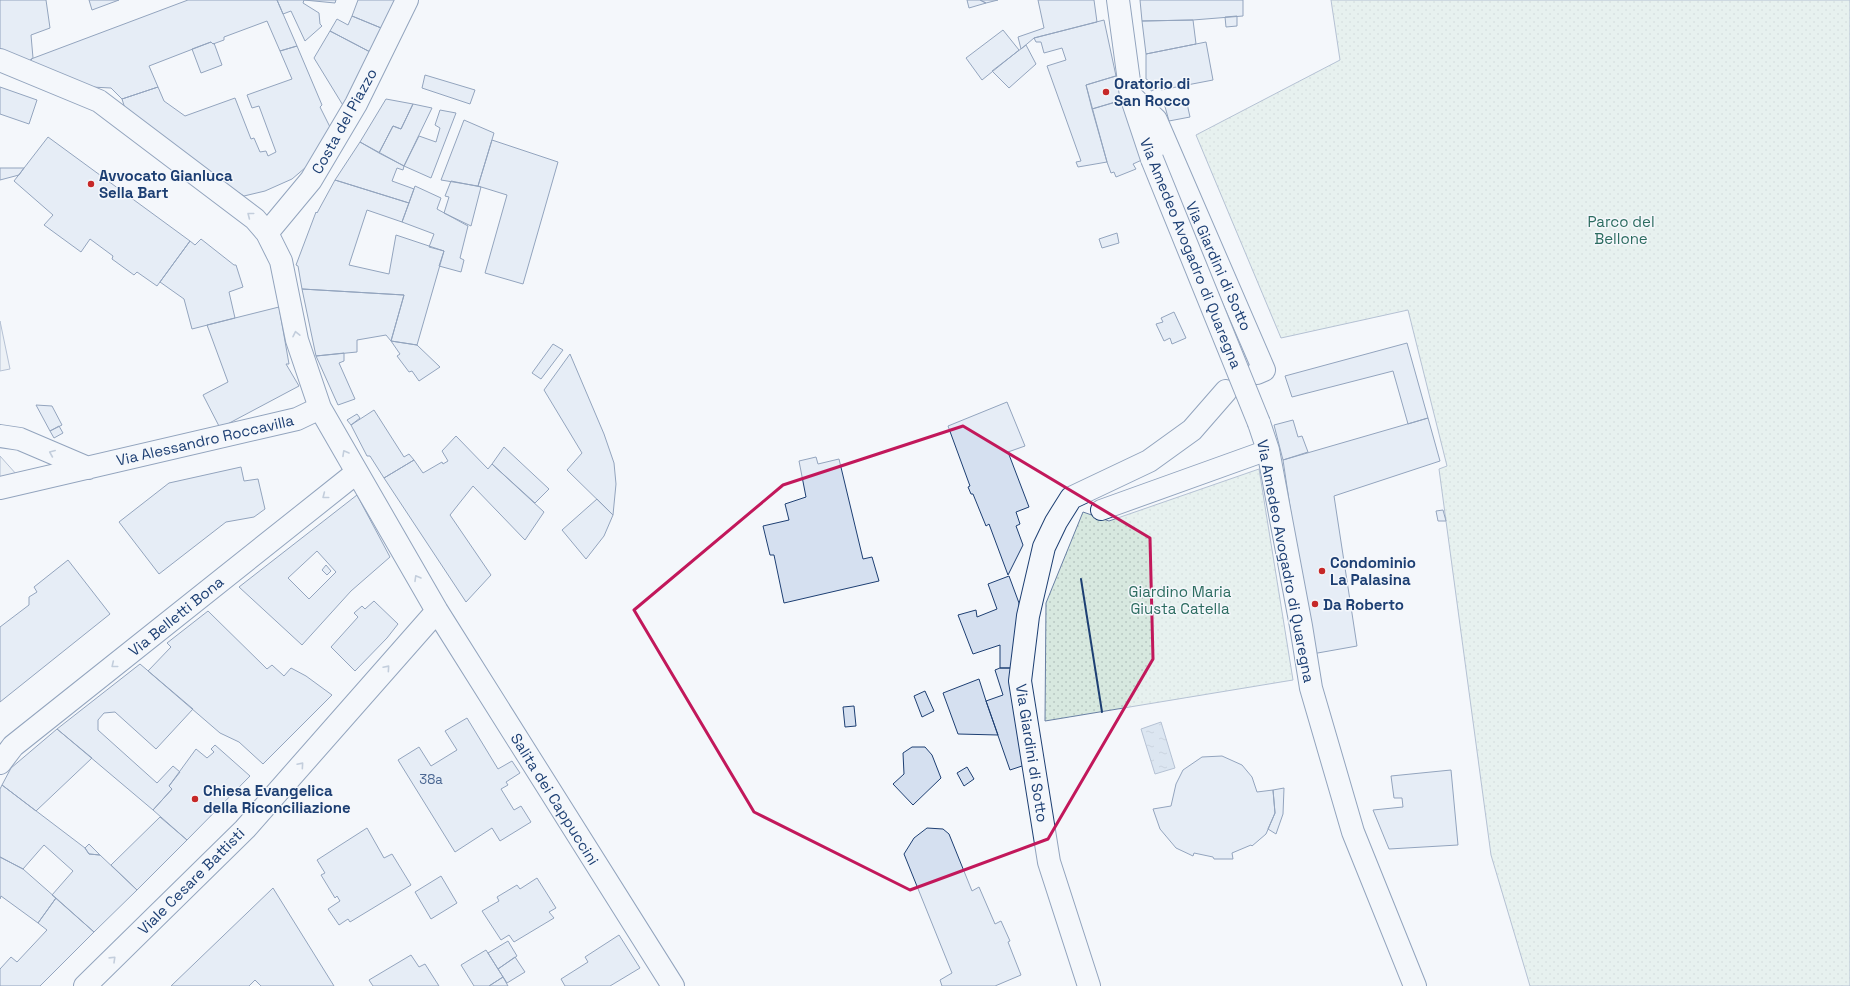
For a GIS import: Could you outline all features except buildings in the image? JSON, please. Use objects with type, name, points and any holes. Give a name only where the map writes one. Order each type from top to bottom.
[{"type":"street","name":"Costa del Piazzo","points":[[267,234],[311,180],[356,104],[407,0]]},
{"type":"street","name":"Via Amedeo Avogadro di Quaregna","points":[[1118,0],[1131,96],[1152,159],[1259,423],[1268,450],[1301,626],[1310,688],[1354,832],[1415,986]]},
{"type":"street","name":"Salita dei Cappuccini","points":[[0,60],[99,101],[255,219],[267,234],[281,261],[297,340],[320,408],[437,612],[673,986]]},
{"type":"street","name":"Via Giardini di Sotto","points":[[1131,96],[1156,120],[1264,370],[1257,373]]},
{"type":"street","name":"Via Giardini di Sotto","points":[[1089,986],[1049,862],[1020,680],[1028,616],[1044,547],[1056,522],[1071,498],[1149,462],[1192,430],[1226,391]]},
{"type":"street","name":"Via Alessandro Roccavilla","points":[[0,488],[297,419],[320,408]]},
{"type":"street","points":[[0,436],[20,439],[88,468]]},
{"type":"street","points":[[1101,510],[1268,450]]},
{"type":"street","name":"Via Belletti Bona","points":[[6,755],[356,473]]},
{"type":"street","name":"Viale Cesare Battisti","points":[[85,986],[245,829],[437,612]]},
{"type":"highlighted area","points":[[963,426],[1150,538],[1153,659],[1048,839],[910,890],[754,812],[634,610],[783,485]]},
{"type":"green space","name":"Parco del Bellone","points":[[1331,0],[1850,0],[1850,986],[1530,986],[1491,855],[1439,469],[1447,466],[1408,310],[1281,338],[1196,135],[1340,60]]},
{"type":"green space","name":"Giardino Maria Giusta Catella","points":[[1259,469],[1293,680],[1045,721],[1046,603],[1083,512],[1109,521]]},
{"type":"shaded area","points":[[0,321],[10,369],[0,371]]},
{"type":"shaded area","points":[[0,456],[17,475],[0,478]]},
{"type":"water","points":[[1161,722],[1175,768],[1155,774],[1141,729]]},
{"type":"wall","points":[[1081,579],[1102,712]]},
{"type":"place","name":"Oratorio di San Rocco","points":[[1106,92]]},
{"type":"place","name":"Avvocato Gianluca Sella Bart","points":[[91,184]]},
{"type":"place","name":"Condominio La Palasina","points":[[1322,571]]},
{"type":"place","name":"Da Roberto","points":[[1315,604]]},
{"type":"place","name":"Chiesa Evangelica della Riconciliazione","points":[[195,799]]}]
